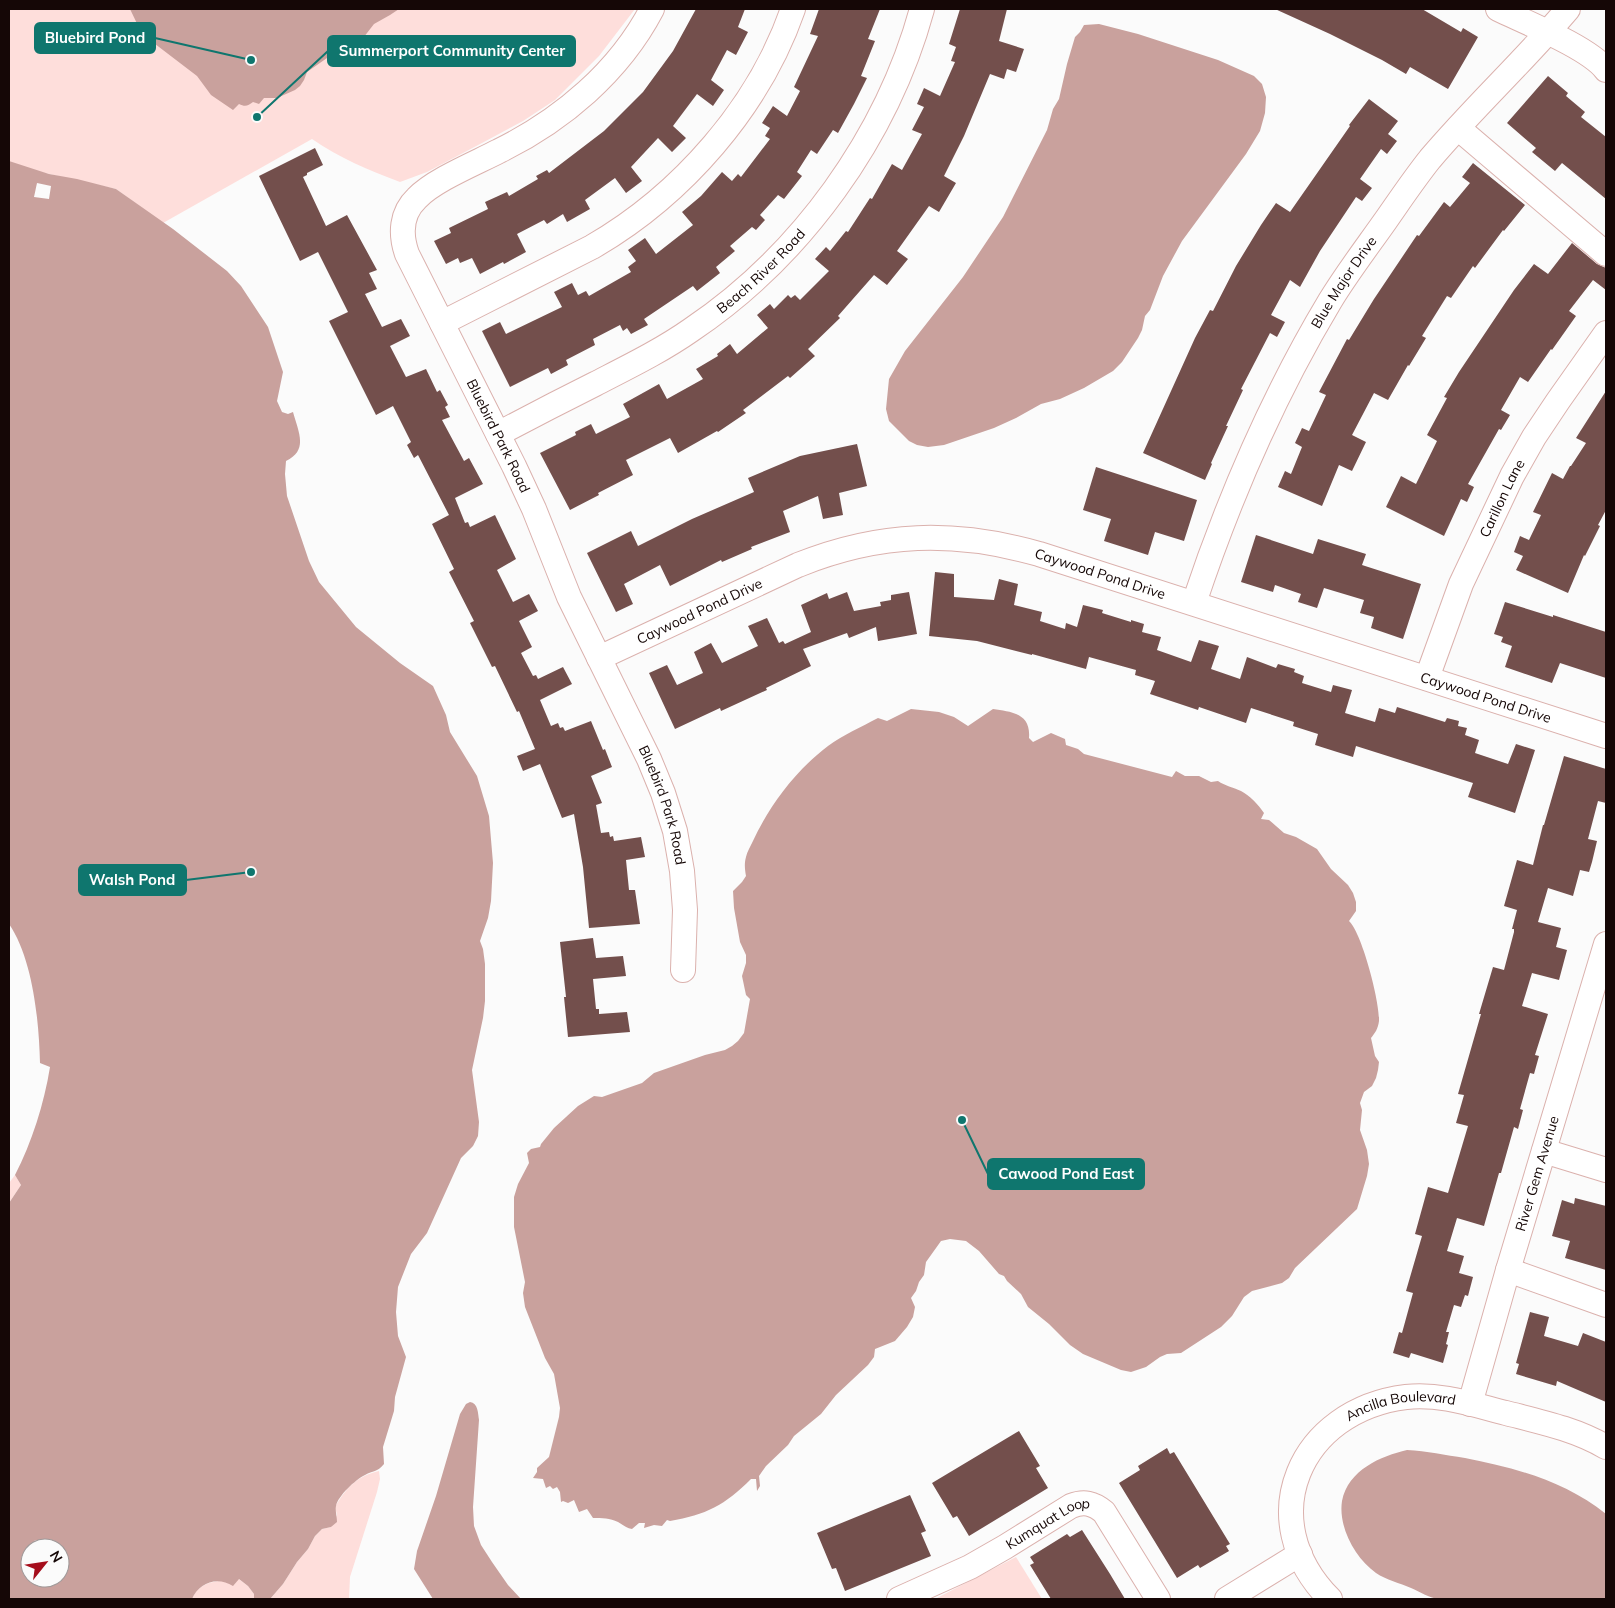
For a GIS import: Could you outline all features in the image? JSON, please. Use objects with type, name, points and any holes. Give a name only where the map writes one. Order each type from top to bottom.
[{"type":"street","name":"Bluebird Park Road","points":[[652,9],[629,44],[601,78],[561,115],[520,141],[424,191],[412,203],[403,227],[404,245],[407,254],[534,509],[569,597],[656,775],[670,812],[679,851],[684,890],[683,970]]},
{"type":"street","points":[[442,323],[592,247],[617,232],[664,196],[711,148],[741,109],[777,47],[793,9]]},
{"type":"street","name":"Beach River Road","points":[[498,434],[627,368],[675,340],[721,308],[780,255],[802,231],[836,187],[874,126],[908,55],[922,9]]},
{"type":"street","points":[[1498,9],[1576,47],[1605,67]]},
{"type":"street","name":"Blue Major Drive","points":[[1194,603],[1218,532],[1240,478],[1267,420],[1330,300],[1419,173],[1494,87],[1568,9]]},
{"type":"street","points":[[1458,128],[1606,254]]},
{"type":"street","name":"Carillon Lane","points":[[1427,678],[1461,584],[1506,489],[1550,412],[1606,333]]},
{"type":"street","name":"Caywood Pond Drive","points":[[599,658],[815,558],[861,545],[914,538],[967,539],[1039,554],[1606,736]]},
{"type":"street","name":"River Gem Avenue","points":[[1470,1404],[1508,1270],[1606,944]]},
{"type":"street","points":[[1544,1151],[1606,1170]]},
{"type":"street","points":[[1508,1270],[1606,1305]]},
{"type":"street","name":"Ancilla Boulevard","points":[[1330,1599],[1312,1576],[1300,1554],[1292,1520],[1291,1496],[1303,1462],[1326,1432],[1352,1414],[1395,1399],[1420,1396],[1433,1397],[1550,1424],[1584,1436],[1606,1447]]},
{"type":"street","name":"Kumquat Loop","points":[[899,1599],[970,1567],[1071,1506],[1082,1502],[1094,1504],[1104,1512],[1158,1599]]},
{"type":"street","points":[[1227,1599],[1300,1554]]},
{"type":"shaded area","points":[[9,9],[635,9],[599,56],[555,100],[523,121],[427,172],[400,182],[344,158],[312,139],[163,223],[116,189],[9,165]]},
{"type":"shaded area","points":[[130,9],[399,9],[374,24],[360,42],[344,43],[331,51],[327,58],[307,72],[300,86],[295,90],[277,98],[264,98],[259,104],[253,102],[243,106],[239,104],[233,110],[211,95],[197,76],[142,34]]},
{"type":"shaded area","points":[[1099,24],[1138,34],[1218,60],[1254,76],[1262,84],[1266,97],[1265,113],[1260,131],[1246,154],[1182,241],[1163,276],[1150,310],[1145,316],[1138,338],[1122,362],[1113,371],[1084,388],[1060,399],[1041,404],[994,428],[944,445],[928,447],[917,445],[909,441],[889,421],[886,409],[889,379],[905,351],[963,277],[1003,217],[1047,130],[1053,109],[1059,99],[1075,37],[1084,25]]},
{"type":"shaded area","points":[[9,161],[49,174],[116,189],[173,229],[227,271],[241,286],[268,327],[283,372],[277,401],[282,412],[288,414],[293,412],[299,433],[300,446],[293,457],[286,461],[285,474],[287,496],[309,561],[319,582],[356,627],[400,663],[433,686],[446,715],[450,732],[477,776],[489,816],[493,863],[491,901],[488,918],[480,941],[485,964],[485,1001],[472,1070],[479,1122],[478,1136],[473,1146],[461,1158],[427,1233],[411,1254],[398,1287],[396,1312],[398,1336],[406,1357],[395,1397],[394,1411],[383,1447],[384,1464],[377,1470],[361,1477],[343,1493],[336,1506],[337,1522],[331,1527],[322,1529],[315,1536],[283,1584],[270,1599],[254,1599],[254,1594],[248,1586],[239,1579],[233,1586],[221,1581],[210,1582],[199,1588],[192,1599],[9,1599],[9,1203],[21,1185],[15,1175],[37,1123],[50,1067],[40,1063],[33,991],[24,955],[9,924]]},
{"type":"shaded area","points":[[911,709],[939,712],[954,717],[968,726],[993,709],[1007,711],[1019,715],[1027,723],[1029,738],[1033,742],[1051,733],[1065,739],[1066,745],[1078,749],[1084,754],[1172,777],[1176,771],[1185,776],[1199,776],[1211,782],[1218,781],[1241,791],[1251,798],[1264,813],[1261,819],[1269,820],[1284,833],[1296,837],[1317,849],[1331,869],[1348,885],[1353,893],[1356,911],[1349,921],[1354,928],[1364,953],[1379,1012],[1378,1026],[1371,1038],[1375,1056],[1379,1062],[1378,1070],[1372,1086],[1364,1092],[1360,1103],[1362,1110],[1360,1130],[1367,1150],[1369,1164],[1357,1209],[1295,1268],[1289,1278],[1282,1283],[1252,1291],[1244,1297],[1232,1316],[1221,1327],[1181,1353],[1167,1354],[1146,1367],[1131,1372],[1121,1370],[1083,1354],[1070,1345],[1028,1307],[1021,1294],[1004,1276],[999,1274],[979,1251],[966,1241],[950,1239],[941,1241],[926,1262],[924,1275],[911,1298],[915,1307],[913,1317],[907,1327],[895,1341],[875,1349],[874,1357],[868,1365],[836,1395],[821,1414],[794,1436],[788,1445],[766,1466],[759,1476],[760,1486],[757,1491],[756,1479],[751,1479],[732,1496],[714,1508],[683,1519],[667,1520],[662,1526],[654,1525],[644,1528],[645,1523],[639,1523],[632,1529],[612,1520],[593,1518],[587,1509],[579,1512],[574,1500],[568,1503],[561,1502],[560,1492],[557,1487],[553,1489],[550,1486],[546,1488],[543,1479],[533,1478],[537,1468],[549,1457],[560,1408],[554,1374],[545,1358],[525,1307],[523,1293],[525,1282],[514,1227],[514,1197],[518,1184],[529,1163],[527,1153],[531,1149],[540,1147],[554,1128],[578,1106],[594,1096],[602,1097],[642,1083],[654,1073],[725,1050],[738,1041],[744,1033],[750,999],[746,995],[742,976],[746,955],[740,942],[733,891],[746,876],[746,855],[759,829],[784,790],[805,766],[828,746],[878,718],[887,721]]},
{"type":"shaded area","points":[[15,1175],[21,1185],[9,1203],[9,1183]]},
{"type":"shaded area","points":[[470,1402],[476,1406],[479,1420],[473,1507],[474,1526],[481,1545],[508,1585],[521,1599],[433,1599],[414,1569],[417,1551],[436,1496],[460,1414],[466,1404]]},
{"type":"shaded area","points":[[1407,1450],[1465,1458],[1521,1471],[1557,1484],[1606,1514],[1606,1599],[1445,1600],[1429,1596],[1376,1573],[1361,1559],[1345,1531],[1341,1511],[1342,1501],[1345,1490],[1358,1473],[1387,1456]]},
{"type":"shaded area","points":[[379,1471],[380,1479],[377,1492],[350,1577],[349,1599],[270,1599],[308,1549],[315,1536],[322,1529],[331,1527],[337,1515],[335,1507],[343,1494],[364,1476]]},
{"type":"shaded area","points":[[1016,1557],[1042,1599],[935,1599]]},
{"type":"shaded area","points":[[239,1579],[254,1594],[254,1599],[192,1599],[196,1592],[206,1584]]},
{"type":"pier","points":[[37,183],[51,186],[49,199],[34,197]]},
{"type":"building","points":[[696,9],[745,9],[738,27],[748,32],[736,55],[727,50],[711,80],[724,90],[713,106],[697,94],[673,126],[686,138],[672,152],[658,138],[631,167],[642,181],[626,193],[615,178],[585,200],[590,209],[567,222],[563,214],[547,224],[544,220],[517,234],[526,252],[504,264],[503,262],[480,274],[472,258],[460,263],[458,258],[446,264],[434,241],[451,233],[449,228],[488,209],[485,202],[507,192],[509,196],[538,179],[536,176],[547,170],[549,173],[604,131],[643,92],[673,51]]},
{"type":"building","points":[[819,9],[880,9],[868,39],[875,41],[861,76],[867,78],[838,133],[833,130],[817,154],[811,150],[797,172],[802,176],[784,199],[778,195],[760,215],[765,220],[756,230],[752,227],[730,246],[735,251],[716,267],[720,273],[697,291],[693,286],[644,319],[648,325],[631,334],[627,328],[623,331],[620,325],[593,339],[595,345],[566,360],[568,365],[551,374],[548,368],[510,387],[482,331],[500,322],[506,334],[562,307],[554,292],[572,283],[578,295],[586,291],[589,296],[631,272],[628,267],[636,261],[628,250],[645,238],[656,254],[693,225],[682,212],[701,196],[722,172],[732,181],[738,174],[741,177],[770,139],[765,136],[770,128],[762,123],[773,106],[787,116],[800,91],[794,87],[818,36],[810,34]]},
{"type":"building","points":[[960,9],[1007,9],[999,41],[1024,49],[1016,72],[1007,69],[1004,79],[990,74],[964,136],[944,176],[956,183],[939,212],[929,206],[897,251],[908,259],[887,285],[874,275],[838,316],[840,318],[808,349],[815,356],[790,378],[788,376],[743,410],[746,413],[718,432],[678,453],[670,438],[626,460],[633,475],[570,510],[540,453],[576,435],[575,432],[591,424],[596,434],[630,417],[623,404],[659,384],[667,399],[703,379],[696,369],[718,356],[717,354],[730,344],[737,354],[768,328],[757,315],[770,304],[774,309],[788,295],[791,298],[795,295],[800,300],[829,271],[815,259],[826,247],[830,251],[846,231],[848,232],[870,198],[872,199],[892,164],[902,170],[922,134],[912,130],[924,107],[917,104],[924,88],[940,96],[955,62],[951,61],[956,47],[949,44]]},
{"type":"building","points":[[1275,9],[1422,9],[1461,32],[1463,28],[1478,37],[1448,89],[1410,67],[1406,74],[1330,34]]},
{"type":"building","points":[[1548,76],[1568,93],[1566,96],[1585,112],[1581,117],[1606,137],[1606,199],[1562,163],[1555,171],[1532,152],[1536,148],[1507,123]]},
{"type":"building","points":[[1369,99],[1398,121],[1388,134],[1397,141],[1387,154],[1381,149],[1360,179],[1372,188],[1362,201],[1356,197],[1320,251],[1300,287],[1290,280],[1271,315],[1285,322],[1277,337],[1270,333],[1241,389],[1243,390],[1226,426],[1228,426],[1205,480],[1143,453],[1195,338],[1210,310],[1213,311],[1236,266],[1261,225],[1276,203],[1290,212]]},
{"type":"building","points":[[315,148],[323,165],[303,177],[326,226],[347,215],[377,270],[369,273],[377,289],[365,294],[382,327],[401,319],[410,336],[390,346],[406,377],[426,369],[437,392],[440,390],[448,405],[445,407],[450,417],[442,420],[464,461],[469,458],[483,484],[455,498],[465,523],[468,522],[470,527],[495,515],[516,559],[497,570],[513,602],[529,594],[538,611],[519,621],[532,647],[521,653],[533,676],[536,675],[538,679],[563,667],[572,684],[540,700],[551,726],[558,723],[560,728],[563,727],[565,731],[591,721],[603,750],[605,749],[612,767],[591,776],[602,803],[596,805],[601,833],[609,832],[610,837],[613,836],[614,841],[641,837],[645,857],[626,860],[629,890],[635,890],[640,924],[589,928],[583,867],[574,814],[562,818],[540,764],[523,771],[517,756],[535,749],[519,711],[517,712],[495,666],[492,667],[470,623],[474,621],[449,572],[454,569],[432,524],[449,515],[418,455],[414,458],[407,445],[411,442],[393,406],[376,415],[329,321],[348,312],[318,252],[300,261],[259,176]]},
{"type":"building","points":[[1473,163],[1525,205],[1503,230],[1475,268],[1473,266],[1451,298],[1447,296],[1422,336],[1426,338],[1388,400],[1374,393],[1352,435],[1366,442],[1352,471],[1339,465],[1322,506],[1278,487],[1285,471],[1291,474],[1302,447],[1295,443],[1302,428],[1309,431],[1326,395],[1319,392],[1347,339],[1349,340],[1417,235],[1419,236],[1444,202],[1450,207],[1470,183],[1462,177]]},
{"type":"building","points":[[1572,243],[1597,264],[1606,268],[1606,290],[1593,280],[1569,311],[1576,316],[1528,382],[1520,377],[1501,410],[1510,415],[1501,430],[1499,429],[1468,484],[1474,487],[1467,502],[1461,499],[1444,536],[1386,507],[1401,476],[1416,484],[1437,441],[1427,435],[1447,398],[1444,397],[1514,290],[1534,264],[1548,274]]},
{"type":"building","points":[[1606,391],[1606,510],[1568,593],[1516,570],[1523,556],[1514,552],[1520,536],[1529,540],[1541,515],[1533,512],[1552,473],[1563,479],[1586,443],[1576,438]]},
{"type":"building","points":[[857,444],[867,486],[839,493],[843,515],[823,519],[818,496],[783,511],[790,532],[751,547],[752,549],[722,562],[721,560],[670,586],[660,565],[624,584],[633,604],[616,612],[587,553],[631,531],[638,546],[692,519],[754,492],[748,478],[800,456]]},
{"type":"building","points":[[1096,467],[1197,500],[1184,541],[1155,532],[1148,555],[1104,541],[1111,519],[1083,510]]},
{"type":"building","points":[[1256,535],[1313,554],[1318,539],[1366,554],[1362,565],[1421,584],[1403,639],[1371,628],[1374,617],[1360,613],[1364,600],[1324,588],[1317,608],[1298,602],[1301,594],[1275,585],[1273,592],[1241,582]]},
{"type":"building","points":[[935,572],[954,574],[954,597],[994,600],[999,579],[1018,584],[1014,605],[1042,612],[1040,621],[1065,629],[1066,623],[1077,627],[1083,605],[1103,610],[1102,613],[1144,624],[1142,632],[1161,637],[1157,650],[1191,662],[1199,640],[1219,646],[1211,669],[1240,679],[1247,657],[1276,668],[1278,664],[1295,669],[1294,672],[1304,676],[1302,683],[1331,692],[1333,685],[1352,690],[1345,713],[1375,722],[1379,708],[1395,713],[1397,707],[1445,722],[1447,718],[1459,721],[1458,726],[1467,728],[1465,735],[1479,740],[1475,753],[1508,764],[1516,744],[1535,750],[1515,813],[1468,797],[1473,783],[1356,746],[1353,757],[1315,745],[1318,734],[1293,726],[1294,722],[1251,708],[1246,723],[1199,707],[1198,710],[1150,694],[1155,681],[1135,675],[1136,670],[1089,657],[1086,669],[977,641],[929,636]]},
{"type":"building","points":[[847,592],[854,611],[881,606],[880,602],[891,600],[891,595],[909,592],[917,634],[878,641],[876,627],[849,638],[847,633],[803,649],[811,666],[766,688],[767,690],[721,711],[720,708],[675,729],[649,673],[667,665],[677,685],[703,673],[694,652],[711,643],[722,663],[758,646],[748,626],[767,618],[779,643],[783,641],[785,644],[811,632],[801,605],[827,593],[829,599]]},
{"type":"building","points":[[1505,602],[1606,632],[1606,678],[1560,663],[1552,683],[1505,667],[1512,646],[1501,642],[1503,637],[1494,634]]},
{"type":"building","points":[[1564,756],[1606,769],[1606,803],[1598,801],[1588,839],[1597,841],[1592,862],[1589,872],[1580,870],[1573,896],[1548,888],[1538,922],[1561,928],[1556,947],[1567,950],[1559,980],[1532,973],[1522,1006],[1548,1014],[1535,1055],[1539,1056],[1534,1074],[1530,1073],[1520,1109],[1523,1110],[1518,1129],[1514,1127],[1484,1226],[1457,1218],[1447,1251],[1464,1256],[1459,1273],[1473,1277],[1468,1296],[1465,1295],[1461,1307],[1454,1305],[1446,1332],[1449,1332],[1446,1344],[1448,1345],[1443,1363],[1411,1353],[1409,1358],[1393,1353],[1399,1332],[1402,1333],[1413,1293],[1406,1291],[1422,1236],[1415,1234],[1428,1187],[1448,1193],[1468,1126],[1456,1123],[1464,1095],[1458,1094],[1493,967],[1504,970],[1514,932],[1514,929],[1512,929],[1517,910],[1504,906],[1517,860],[1533,865]]},
{"type":"building","points":[[593,938],[596,958],[623,956],[626,976],[593,979],[596,1009],[599,1009],[599,1014],[627,1012],[630,1032],[568,1037],[560,942]]},
{"type":"building","points":[[1575,1198],[1606,1206],[1606,1270],[1565,1258],[1570,1241],[1552,1236],[1562,1200],[1574,1204]]},
{"type":"building","points":[[1530,1312],[1549,1317],[1544,1336],[1578,1346],[1583,1333],[1606,1342],[1606,1402],[1557,1381],[1556,1386],[1516,1374],[1519,1364],[1516,1363]]},
{"type":"building","points":[[1019,1431],[1040,1466],[1036,1468],[1048,1488],[969,1536],[957,1516],[953,1518],[932,1483]]},
{"type":"building","points":[[1167,1448],[1170,1454],[1174,1452],[1230,1544],[1226,1546],[1229,1551],[1200,1568],[1198,1565],[1177,1578],[1119,1483],[1140,1470],[1138,1466]]},
{"type":"building","points":[[910,1495],[926,1531],[921,1533],[931,1556],[845,1591],[836,1568],[832,1569],[817,1533]]},
{"type":"building","points":[[1082,1530],[1125,1599],[1051,1599],[1030,1565],[1034,1563],[1030,1557],[1067,1534],[1070,1537]]},
{"type":"place","name":"Bluebird Pond","points":[[251,60]]},
{"type":"place","name":"Summerport Community Center","points":[[257,117]]},
{"type":"place","name":"Walsh Pond","points":[[251,872]]},
{"type":"place","name":"Cawood Pond East","points":[[962,1120]]}]
